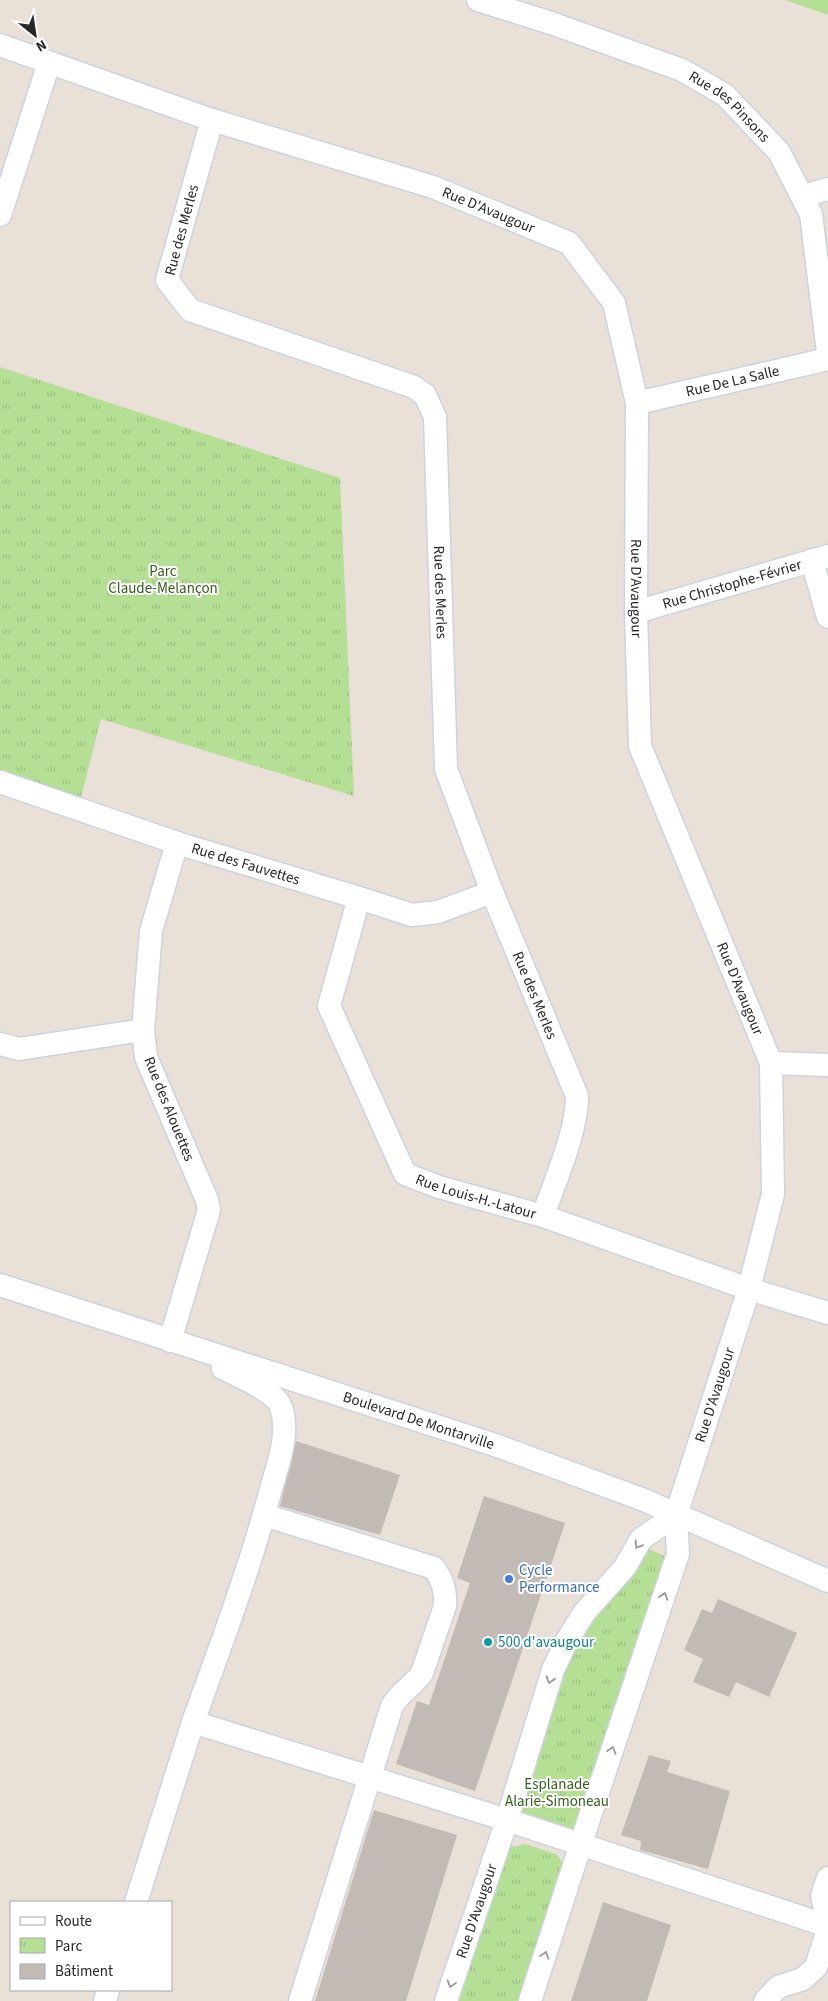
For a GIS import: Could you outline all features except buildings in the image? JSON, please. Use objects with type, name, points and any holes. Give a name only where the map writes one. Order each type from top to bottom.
[{"type":"street","name":"Rue des Pinsons","points":[[478,0],[551,23],[682,70],[725,95],[779,152],[811,214],[828,352]]},
{"type":"street","name":"Rue D'Avaugour","points":[[0,45],[212,120],[432,187],[569,243],[614,303],[637,403],[636,612],[640,746],[771,1063],[773,1194],[749,1289],[676,1515],[678,1554],[580,1844],[530,2001]]},
{"type":"street","points":[[0,215],[49,63]]},
{"type":"street","name":"Rue des Merles","points":[[212,120],[167,280],[190,310],[414,387],[425,395],[435,417],[446,769],[492,892],[577,1096],[575,1120],[543,1216]]},
{"type":"street","points":[[802,196],[828,189]]},
{"type":"street","name":"Rue De La Salle","points":[[637,403],[828,359]]},
{"type":"street","points":[[820,558],[828,617]]},
{"type":"street","name":"Rue Christophe-Février","points":[[636,612],[820,558]]},
{"type":"street","name":"Rue des Fauvettes","points":[[0,782],[177,843],[412,915],[438,912],[492,892]]},
{"type":"street","name":"Rue des Alouettes","points":[[170,1341],[208,1210],[206,1200],[146,1057],[143,1030],[151,931],[177,843]]},
{"type":"street","name":"Rue Louis-H.-Latour","points":[[359,898],[329,1006],[405,1174],[439,1187],[543,1216],[749,1289],[828,1313]]},
{"type":"street","points":[[0,1044],[18,1050],[143,1030]]},
{"type":"street","points":[[771,1063],[828,1065]]},
{"type":"street","name":"Boulevard De Montarville","points":[[0,1285],[495,1444],[644,1500],[828,1581]]},
{"type":"street","points":[[136,1901],[193,1722],[252,1558],[284,1438],[281,1407],[270,1393],[211,1361],[195,1349]]},
{"type":"street","points":[[264,1515],[429,1566],[434,1568],[444,1587],[445,1606],[422,1673],[395,1700],[300,2001]]},
{"type":"street","name":"Rue D'Avaugour","points":[[446,2001],[507,1820],[554,1670],[566,1642],[584,1613],[625,1567],[641,1539],[676,1515]]},
{"type":"street","points":[[193,1722],[507,1820],[828,1928],[816,1967],[803,1980],[778,1987],[765,2001]]},
{"type":"street","points":[[828,1878],[822,1896],[828,1922]]},
{"type":"green space","points":[[785,0],[828,0],[828,15]]},
{"type":"green space","name":"Parc Claude-Melançon","points":[[0,367],[340,478],[354,796],[101,719],[81,797],[0,770]]},
{"type":"green space","name":"Esplanade Alarie-Simoneau","points":[[647,1548],[666,1557],[577,1828],[572,1830],[527,1819],[521,1805],[559,1682],[576,1649],[598,1615]]},
{"type":"green space","name":"Esplanade Alarie-Simoneau","points":[[525,1844],[556,1854],[564,1864],[523,2001],[455,2001],[505,1852],[511,1847]]},
{"type":"place","name":"Cycle Performance","points":[[509,1579]]},
{"type":"place","name":"500 d'avaugour","points":[[488,1642]]}]
